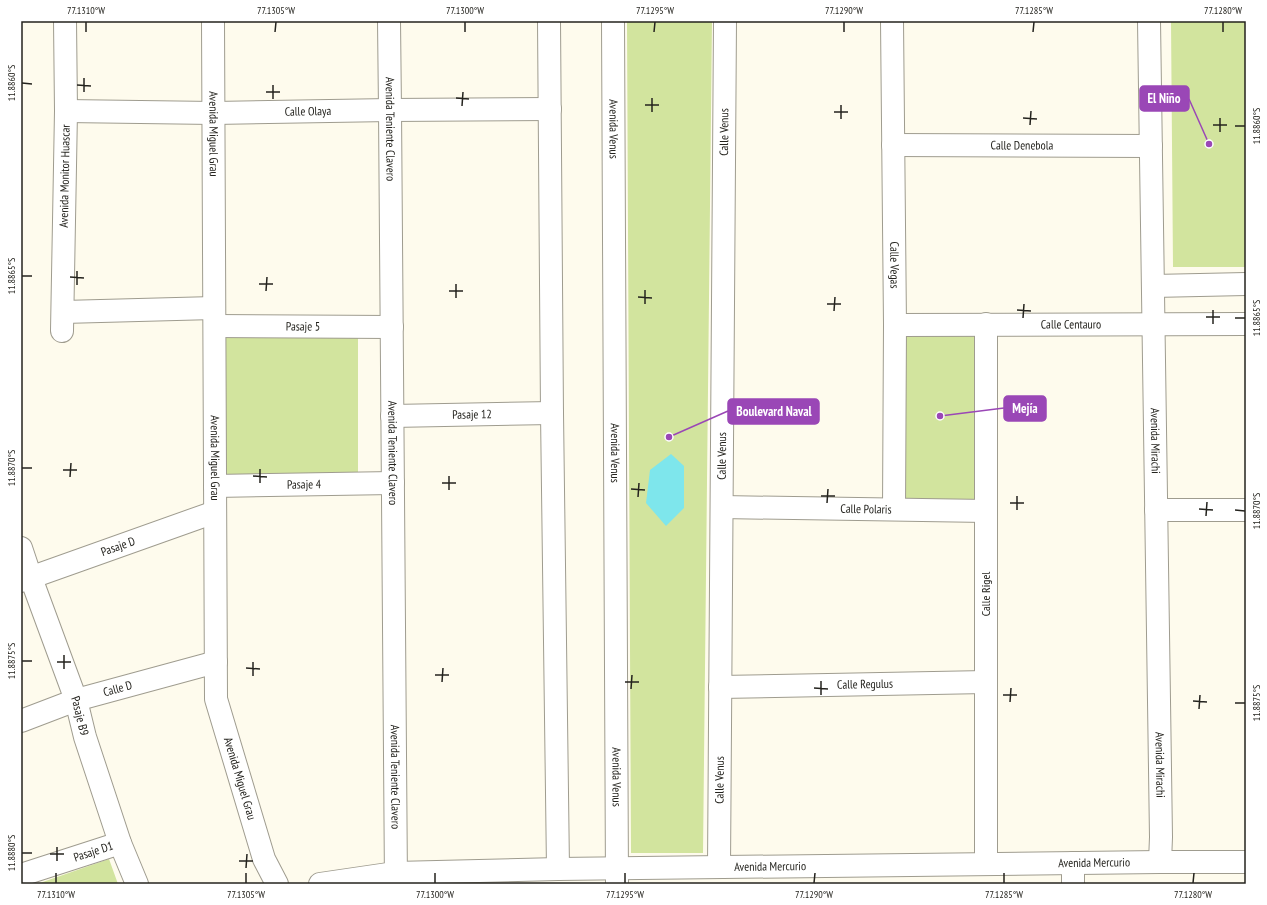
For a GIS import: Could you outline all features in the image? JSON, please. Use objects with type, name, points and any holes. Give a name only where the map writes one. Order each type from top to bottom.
[{"type":"street","name":"Avenida Monitor Huascar","points":[[63,322],[66,111],[65,21]]},
{"type":"street","name":"Avenida Miguel Grau","points":[[213,21],[216,699],[264,859],[277,884]]},
{"type":"street","name":"Avenida Teniente Clavero","points":[[389,21],[396,878]]},
{"type":"street","points":[[549,21],[558,869]]},
{"type":"street","name":"Avenida Venus","points":[[613,21],[617,876]]},
{"type":"street","name":"Calle Venus","points":[[719,867],[725,21]]},
{"type":"street","name":"Calle Vegas","points":[[892,21],[895,325],[894,509]]},
{"type":"street","name":"Avenida Mirachi","points":[[1149,21],[1161,837],[1160,862]]},
{"type":"street","name":"Calle Olaya","points":[[66,111],[214,113],[550,109]]},
{"type":"street","name":"Calle Denebola","points":[[893,145],[1151,146]]},
{"type":"street","points":[[1153,286],[1246,284]]},
{"type":"street","name":"Pasaje 5","points":[[63,322],[215,317],[392,327]]},
{"type":"street","name":"Calle Rigel","points":[[986,324],[986,864]]},
{"type":"street","name":"Calle Centauro","points":[[895,325],[1246,324]]},
{"type":"street","name":"Pasaje 12","points":[[392,416],[552,414]]},
{"type":"street","name":"Pasaje 4","points":[[215,486],[393,483]]},
{"type":"street","name":"Calle Polaris","points":[[722,507],[986,511]]},
{"type":"street","points":[[1156,510],[1246,510]]},
{"type":"street","name":"Pasaje D","points":[[26,579],[215,512]]},
{"type":"street","name":"Pasaje B9","points":[[21,548],[26,579],[76,700],[85,737],[120,843],[137,884]]},
{"type":"street","name":"Calle D","points":[[21,720],[76,700],[216,662]]},
{"type":"street","name":"Calle Regulus","points":[[720,687],[986,682]]},
{"type":"street","name":"Pasaje D1","points":[[21,875],[120,843]]},
{"type":"street","name":"Avenida Mercurio","points":[[320,884],[396,878],[558,869],[617,876],[719,867],[986,864],[1073,874],[1160,862],[1246,862]]},
{"type":"green space","points":[[627,21],[712,21],[703,853],[631,853]]},
{"type":"green space","points":[[1171,21],[1246,21],[1246,267],[1173,267]]},
{"type":"green space","points":[[224,326],[358,334],[358,484],[226,474]]},
{"type":"green space","points":[[901,329],[981,330],[980,505],[898,502]]},
{"type":"green space","points":[[109,859],[118,884],[37,884]]},
{"type":"water","points":[[671,454],[684,466],[684,508],[666,526],[646,503],[650,470]]},
{"type":"place","name":"El Niño","points":[[1209,144]]},
{"type":"place","name":"Mejía","points":[[940,416]]},
{"type":"place","name":"Boulevard Naval","points":[[669,437]]}]
